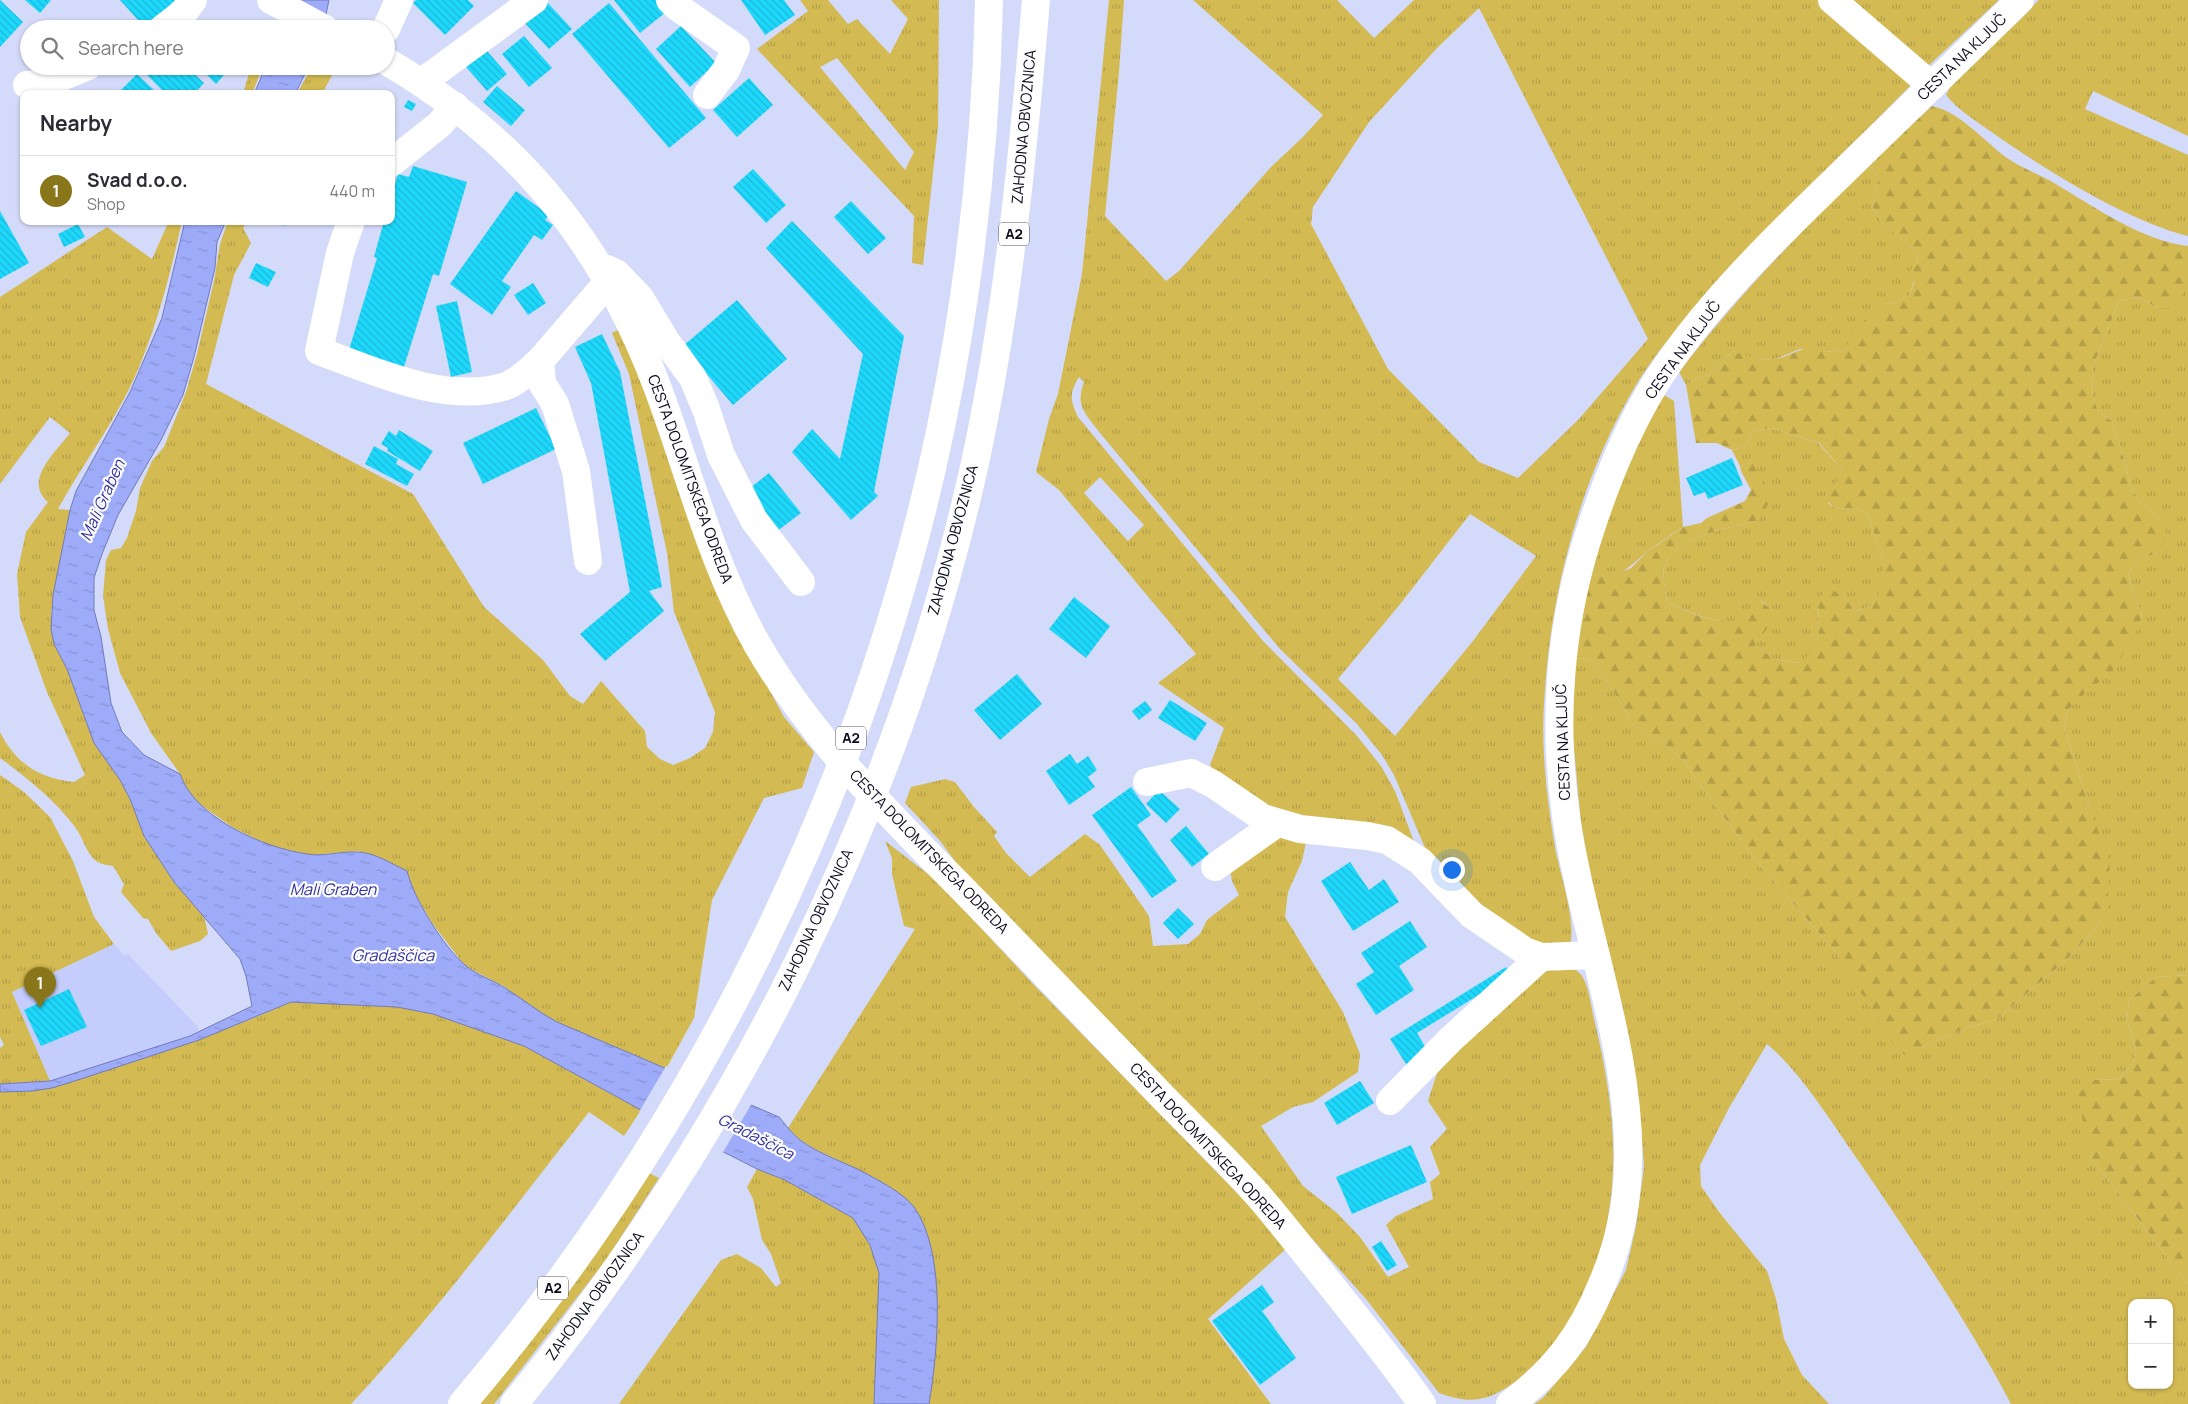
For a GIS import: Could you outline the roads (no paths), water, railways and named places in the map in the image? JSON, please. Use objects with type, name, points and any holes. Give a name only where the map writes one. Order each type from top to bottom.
[{"type":"main road","points":[[174,20],[184,12],[193,0]]},
{"type":"main road","points":[[271,0],[308,20]]},
{"type":"main road","points":[[390,20],[399,0]]},
{"type":"main road","points":[[422,82],[534,0]]},
{"type":"main road","points":[[670,0],[736,48],[726,70],[707,95]]},
{"type":"main road","name":"A2","points":[[462,1404],[539,1308],[587,1241],[636,1167],[718,1030],[793,877],[841,766],[881,652],[913,542],[942,421],[970,260],[982,144],[989,0]]},
{"type":"main road","name":"ZAHODNA OBVOZNICA","points":[[514,1404],[577,1324],[673,1185],[753,1048],[819,917],[875,787],[911,687],[960,521],[986,409],[1006,296],[1020,181],[1036,0]]},
{"type":"main road","points":[[1832,0],[1932,86]]},
{"type":"main road","name":"CESTA NA KLJUČ","points":[[1510,1404],[1532,1388],[1564,1354],[1591,1312],[1612,1260],[1623,1213],[1628,1166],[1626,1107],[1616,1044],[1594,955],[1566,815],[1562,779],[1559,708],[1565,640],[1572,596],[1590,530],[1611,470],[1633,423],[1656,383],[1707,316],[1785,229],[2020,0]]},
{"type":"main road","name":"CESTA DOLOMITSKEGA ODREDA","points":[[395,66],[422,82],[455,106],[518,160],[539,183],[578,234],[603,274],[650,368],[705,528],[728,586],[755,640],[787,691],[833,750],[933,858],[1258,1195],[1394,1365],[1422,1404]]},
{"type":"main road","points":[[27,85],[47,83],[66,75]]},
{"type":"main road","points":[[395,160],[440,124],[455,106]]},
{"type":"main road","points":[[350,225],[340,253],[318,351],[393,378],[431,387],[469,393],[508,385],[540,361],[603,274],[616,273],[640,298],[666,341],[693,378],[706,409],[721,455],[754,520],[802,582]]},
{"type":"main road","points":[[540,361],[542,383],[555,404],[576,471],[588,561]]},
{"type":"main road","points":[[1147,782],[1191,773],[1213,784],[1263,818],[1277,823],[1300,829],[1368,836],[1387,840],[1420,861],[1472,915],[1525,951],[1541,957],[1594,955]]},
{"type":"main road","points":[[1215,867],[1277,823]]},
{"type":"main road","points":[[1390,1101],[1452,1039],[1541,957]]},
{"type":"water","points":[[285,0],[329,0],[325,20],[282,20]]},
{"type":"water","points":[[262,75],[304,75],[297,90],[256,90]]},
{"type":"water","points":[[184,225],[224,225],[217,242],[215,268],[183,395],[161,440],[118,515],[94,578],[94,610],[101,637],[111,703],[122,732],[144,755],[180,774],[188,790],[215,817],[252,838],[290,851],[307,854],[320,855],[351,852],[370,854],[407,871],[416,895],[430,921],[456,957],[469,969],[505,988],[550,1018],[779,1117],[800,1140],[824,1154],[867,1174],[904,1197],[914,1207],[924,1226],[932,1250],[936,1276],[937,1331],[929,1404],[874,1404],[879,1273],[870,1245],[853,1218],[785,1180],[757,1169],[641,1110],[524,1046],[433,1014],[397,1007],[291,1002],[199,1040],[52,1088],[0,1092],[0,1084],[50,1081],[190,1036],[252,1006],[246,976],[240,959],[174,882],[144,836],[130,799],[120,780],[94,743],[67,669],[54,644],[51,629],[53,595],[70,510],[76,491],[130,392],[162,318]]},
{"type":"place","name":"Svad d.o.o.","points":[[40,1008]]},
{"type":"water label","name":"Mali Graben","points":[[102,500]]},
{"type":"water label","name":"Mali Graben","points":[[333,889]]},
{"type":"water label","name":"Gradaščica","points":[[393,955]]},
{"type":"water label","name":"Gradaščica","points":[[756,1136]]}]
